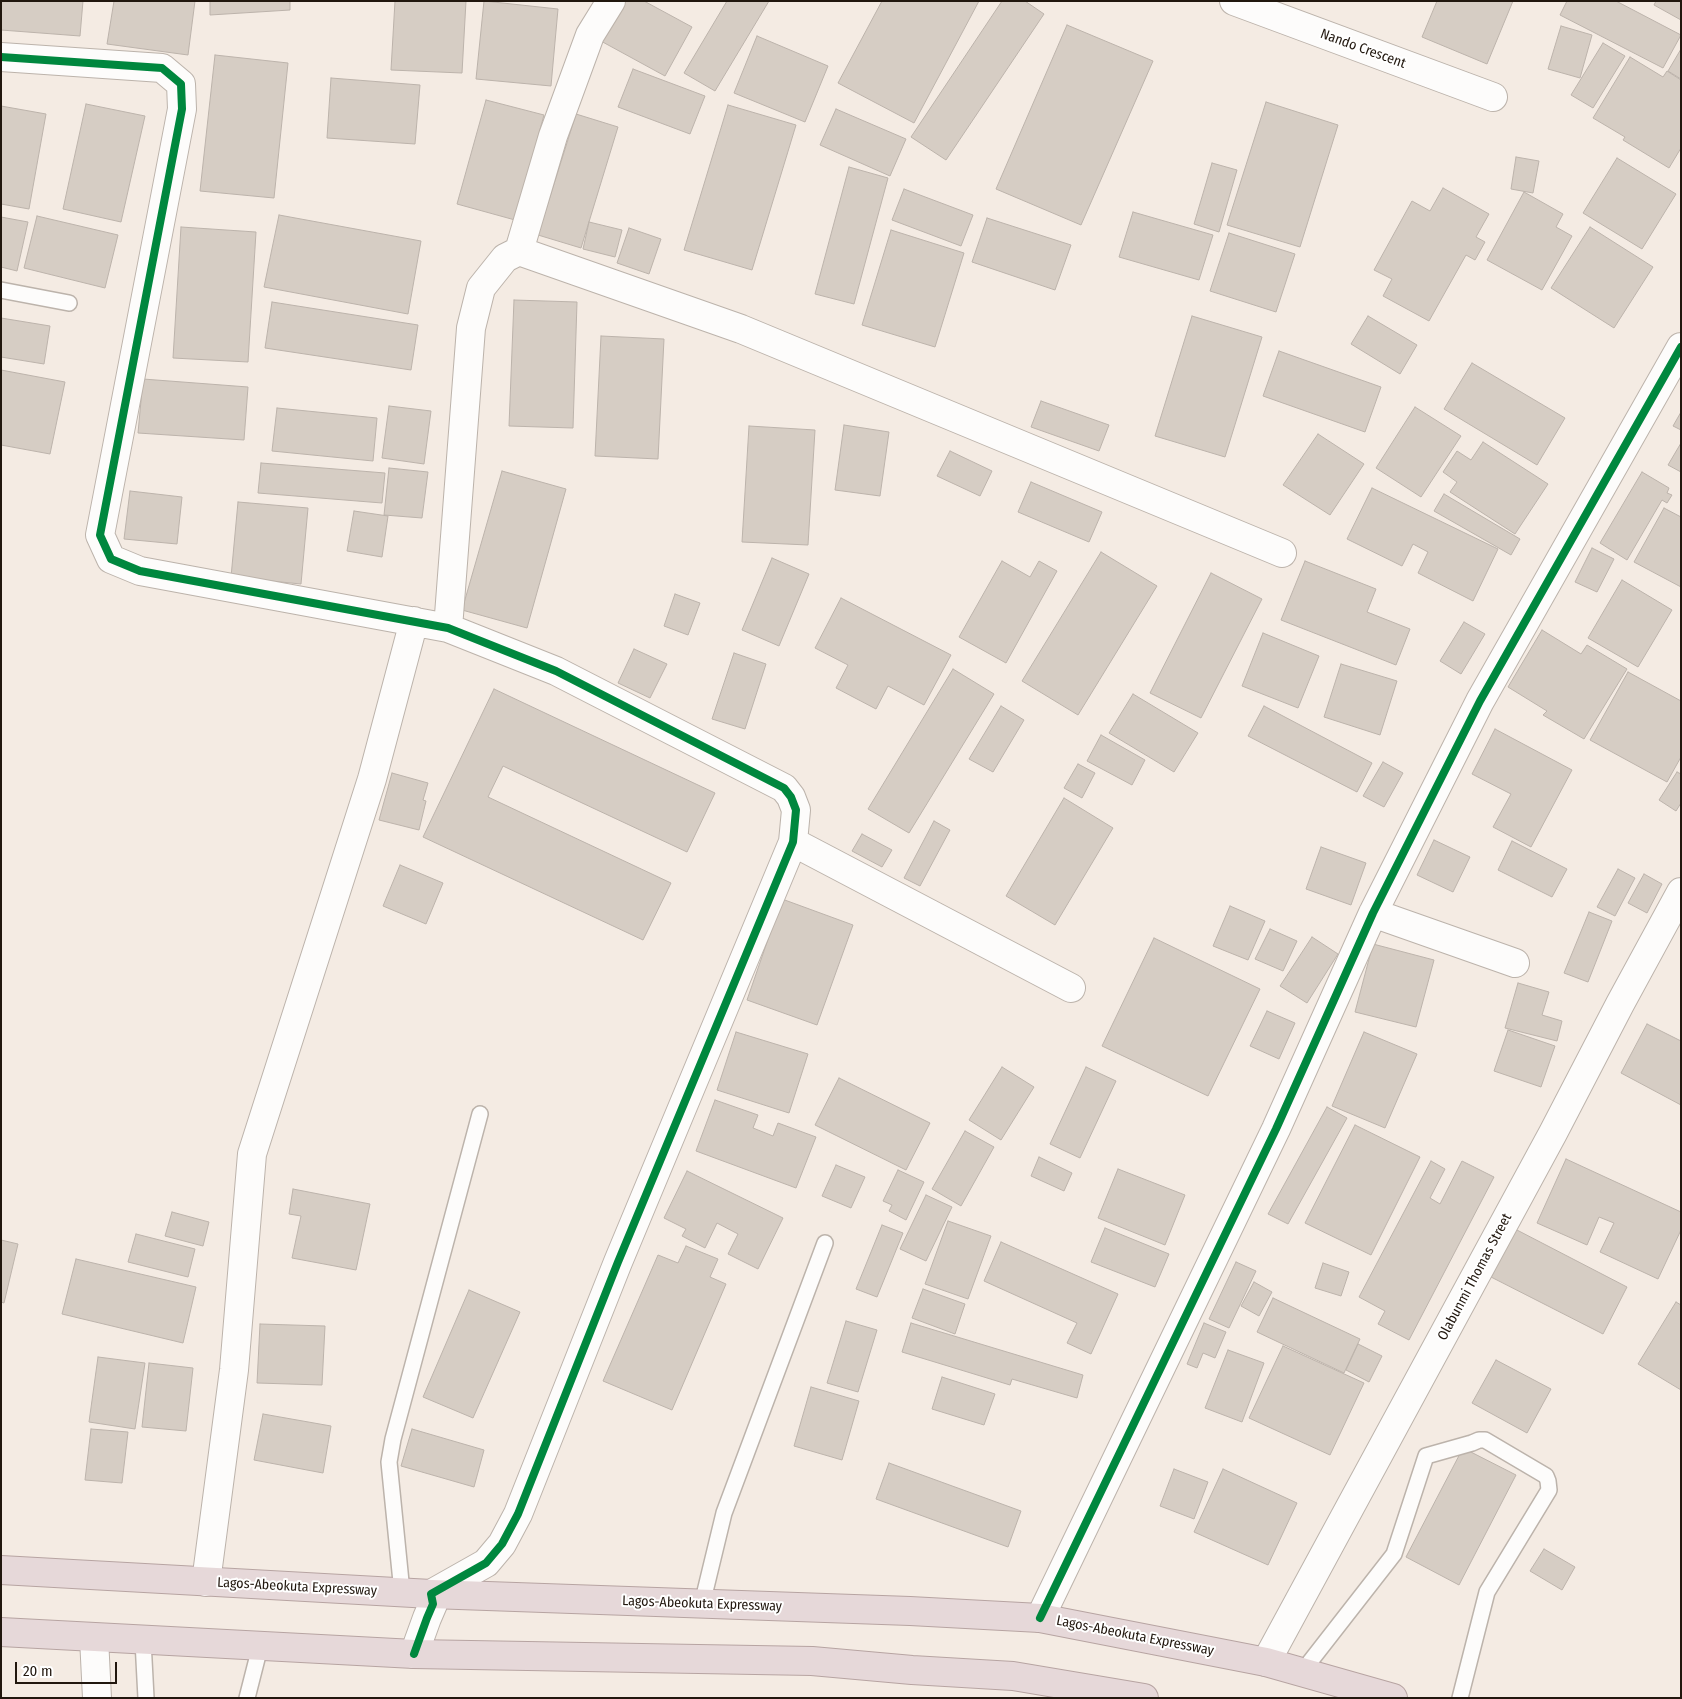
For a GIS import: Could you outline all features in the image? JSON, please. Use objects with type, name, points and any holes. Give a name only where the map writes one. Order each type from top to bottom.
[{"type":"highway","name":"Lagos-Abeokuta Expressway","points":[[1,1570],[431,1594],[910,1611],[1040,1618],[1266,1662],[1393,1698]]},
{"type":"highway","points":[[1,1632],[414,1654],[812,1661],[912,1670],[1013,1676],[1144,1698]]},
{"type":"street","points":[[519,251],[552,136],[590,35],[611,1]]},
{"type":"street","name":"Nando Crescent","points":[[1234,1],[1493,98]]},
{"type":"street","points":[[1,57],[162,68],[181,84],[182,109],[100,535],[111,559],[140,571],[448,628],[556,671],[784,788],[791,797],[796,810],[793,842],[618,1262],[518,1514],[502,1544],[486,1563],[431,1594],[433,1604],[414,1654]]},
{"type":"street","points":[[448,628],[471,328],[481,288],[505,258],[519,251],[740,329],[1282,553]]},
{"type":"street","points":[[1040,1618],[1276,1129],[1373,912],[1480,701],[1681,347]]},
{"type":"street","points":[[206,1582],[234,1370],[252,1154],[372,780],[414,621]]},
{"type":"street","points":[[793,842],[1071,988]]},
{"type":"street","name":"Olabunmi Thomas Street","points":[[1266,1662],[1681,892]]},
{"type":"street","points":[[1373,912],[1514,963]]},
{"type":"street","points":[[94,1638],[97,1698]]},
{"type":"lane","points":[[1,290],[69,303]]},
{"type":"lane","points":[[402,1592],[389,1462],[393,1439],[480,1114]]},
{"type":"lane","points":[[702,1604],[724,1513],[825,1243]]},
{"type":"lane","points":[[1302,1672],[1394,1554],[1426,1456],[1479,1440],[1485,1440],[1546,1476],[1549,1490],[1487,1592],[1460,1698]]},
{"type":"lane","points":[[143,1641],[146,1698]]},
{"type":"lane","points":[[247,1698],[260,1647]]},
{"type":"building","points":[[1,1],[83,1],[80,36],[1,30]]},
{"type":"building","points":[[114,1],[195,1],[188,55],[107,44]]},
{"type":"building","points":[[210,1],[290,1],[290,10],[210,15]]},
{"type":"building","points":[[395,1],[466,1],[462,73],[391,70]]},
{"type":"building","points":[[484,1],[558,9],[551,86],[476,79]]},
{"type":"building","points":[[620,1],[644,1],[692,27],[665,76],[599,40]]},
{"type":"building","points":[[727,1],[769,1],[715,91],[684,73]]},
{"type":"building","points":[[882,1],[979,1],[914,123],[838,83]]},
{"type":"building","points":[[1002,1],[1025,1],[1044,14],[946,160],[911,137]]},
{"type":"building","points":[[1437,1],[1513,1],[1487,64],[1422,37]]},
{"type":"building","points":[[1567,1],[1616,1],[1681,35],[1663,68],[1560,15]]},
{"type":"building","points":[[1656,1],[1681,1],[1681,20],[1654,5]]},
{"type":"building","points":[[1067,25],[1153,61],[1081,225],[996,189]]},
{"type":"building","points":[[1561,26],[1592,35],[1580,78],[1548,69]]},
{"type":"building","points":[[757,36],[828,66],[805,122],[734,93]]},
{"type":"building","points":[[1603,43],[1625,56],[1593,108],[1571,95]]},
{"type":"building","points":[[1681,49],[1681,79],[1668,71]]},
{"type":"building","points":[[215,55],[288,63],[274,198],[200,191]]},
{"type":"building","points":[[1630,57],[1663,77],[1667,71],[1681,80],[1681,148],[1669,168],[1623,140],[1625,137],[1593,118]]},
{"type":"building","points":[[633,69],[705,96],[690,134],[618,107]]},
{"type":"building","points":[[331,78],[420,85],[415,144],[327,138]]},
{"type":"building","points":[[486,100],[544,115],[515,220],[457,204]]},
{"type":"building","points":[[1266,102],[1338,125],[1300,247],[1227,225]]},
{"type":"building","points":[[86,104],[145,116],[121,222],[63,209]]},
{"type":"building","points":[[728,105],[796,125],[752,270],[684,250]]},
{"type":"building","points":[[1,106],[46,114],[29,209],[1,204]]},
{"type":"building","points":[[836,109],[906,139],[890,176],[820,145]]},
{"type":"building","points":[[576,114],[618,127],[581,248],[538,235]]},
{"type":"building","points":[[1516,157],[1539,161],[1533,193],[1511,189]]},
{"type":"building","points":[[1617,158],[1676,194],[1642,249],[1583,213]]},
{"type":"building","points":[[1212,163],[1237,170],[1219,232],[1194,224]]},
{"type":"building","points":[[849,167],[888,178],[854,304],[815,294]]},
{"type":"building","points":[[1443,188],[1489,214],[1476,237],[1485,242],[1475,260],[1466,255],[1429,321],[1383,296],[1392,279],[1374,270],[1412,201],[1430,211]]},
{"type":"building","points":[[904,189],[973,215],[961,246],[892,220]]},
{"type":"building","points":[[1524,192],[1563,214],[1556,227],[1572,236],[1542,290],[1487,260]]},
{"type":"building","points":[[1133,212],[1213,235],[1199,280],[1119,257]]},
{"type":"building","points":[[279,215],[421,241],[408,314],[264,287]]},
{"type":"building","points":[[37,216],[118,235],[105,288],[24,268]]},
{"type":"building","points":[[1,217],[28,222],[17,271],[1,267]]},
{"type":"building","points":[[987,218],[1071,245],[1055,290],[972,262]]},
{"type":"building","points":[[589,222],[622,230],[615,257],[583,249]]},
{"type":"building","points":[[181,227],[256,232],[248,362],[173,358]]},
{"type":"building","points":[[1590,227],[1653,267],[1614,328],[1551,288]]},
{"type":"building","points":[[629,228],[661,239],[649,274],[617,263]]},
{"type":"building","points":[[891,230],[964,253],[935,347],[862,325]]},
{"type":"building","points":[[1229,233],[1295,254],[1276,312],[1210,291]]},
{"type":"building","points":[[514,300],[577,302],[573,428],[509,426]]},
{"type":"building","points":[[272,302],[418,325],[411,370],[265,348]]},
{"type":"building","points":[[1192,316],[1262,337],[1225,457],[1155,436]]},
{"type":"building","points":[[1368,316],[1417,345],[1400,374],[1351,344]]},
{"type":"building","points":[[1,318],[50,326],[44,364],[1,357]]},
{"type":"building","points":[[601,336],[664,339],[658,459],[595,456]]},
{"type":"building","points":[[1279,351],[1381,387],[1365,432],[1263,396]]},
{"type":"building","points":[[1472,363],[1565,418],[1537,465],[1444,409]]},
{"type":"building","points":[[1,370],[65,382],[50,454],[1,445]]},
{"type":"building","points":[[143,379],[248,387],[244,440],[138,433]]},
{"type":"building","points":[[1041,401],[1109,425],[1099,451],[1031,427]]},
{"type":"building","points":[[389,406],[431,411],[424,464],[382,458]]},
{"type":"building","points":[[1415,407],[1461,436],[1421,497],[1376,468]]},
{"type":"building","points":[[277,408],[377,418],[373,461],[272,451]]},
{"type":"building","points":[[1681,412],[1681,430],[1673,426]]},
{"type":"building","points":[[844,425],[889,432],[880,496],[835,490]]},
{"type":"building","points":[[749,426],[815,430],[808,545],[742,542]]},
{"type":"building","points":[[1318,434],[1364,464],[1330,515],[1283,485]]},
{"type":"building","points":[[1483,442],[1548,484],[1515,534],[1450,492],[1457,482],[1443,472],[1457,451],[1471,460]]},
{"type":"building","points":[[1681,443],[1681,472],[1668,465]]},
{"type":"building","points":[[950,451],[992,471],[980,496],[937,476]]},
{"type":"building","points":[[261,463],[385,473],[382,503],[258,493]]},
{"type":"building","points":[[389,468],[428,472],[422,518],[384,515]]},
{"type":"building","points":[[502,471],[566,489],[527,628],[462,610]]},
{"type":"building","points":[[1642,472],[1669,488],[1667,493],[1672,495],[1667,503],[1662,500],[1627,560],[1600,543]]},
{"type":"building","points":[[1031,482],[1102,512],[1089,542],[1018,512]]},
{"type":"building","points":[[1372,488],[1498,549],[1473,601],[1418,573],[1428,552],[1413,544],[1402,566],[1347,539]]},
{"type":"building","points":[[130,491],[182,497],[177,544],[124,539]]},
{"type":"building","points":[[1444,494],[1520,539],[1511,555],[1434,511]]},
{"type":"building","points":[[238,502],[308,508],[301,584],[231,577]]},
{"type":"building","points":[[1664,508],[1681,517],[1681,587],[1634,562]]},
{"type":"building","points":[[354,511],[388,516],[382,557],[347,551]]},
{"type":"building","points":[[1592,548],[1614,559],[1597,592],[1575,582]]},
{"type":"building","points":[[1101,552],[1157,586],[1078,715],[1022,681]]},
{"type":"building","points":[[772,558],[809,574],[779,646],[742,630]]},
{"type":"building","points":[[1002,561],[1030,577],[1039,561],[1057,571],[1006,663],[959,637]]},
{"type":"building","points":[[1305,561],[1376,589],[1367,612],[1410,629],[1396,665],[1281,620]]},
{"type":"building","points":[[1211,573],[1262,599],[1201,718],[1150,693]]},
{"type":"building","points":[[1622,580],[1672,610],[1638,667],[1588,638]]},
{"type":"building","points":[[675,594],[700,603],[688,635],[664,626]]},
{"type":"building","points":[[841,598],[951,655],[924,705],[888,686],[876,709],[836,688],[848,665],[815,648]]},
{"type":"building","points":[[1464,622],[1485,634],[1461,674],[1440,661]]},
{"type":"building","points":[[1542,630],[1581,654],[1587,645],[1627,669],[1584,739],[1543,715],[1547,711],[1508,687]]},
{"type":"building","points":[[1263,633],[1319,656],[1298,708],[1242,686]]},
{"type":"building","points":[[634,649],[667,664],[650,698],[618,683]]},
{"type":"building","points":[[734,653],[766,664],[745,729],[712,719]]},
{"type":"building","points":[[1341,664],[1397,681],[1380,735],[1324,717]]},
{"type":"building","points":[[953,669],[994,694],[909,833],[868,809]]},
{"type":"building","points":[[1628,672],[1681,701],[1681,757],[1667,782],[1590,740]]},
{"type":"building","points":[[494,689],[715,793],[687,852],[503,766],[488,797],[671,883],[643,940],[423,837]]},
{"type":"building","points":[[1133,694],[1198,733],[1174,772],[1109,733]]},
{"type":"building","points":[[1001,706],[1024,720],[993,772],[969,759]]},
{"type":"building","points":[[1264,706],[1372,763],[1357,792],[1248,736]]},
{"type":"building","points":[[1495,729],[1572,770],[1531,847],[1493,827],[1511,794],[1472,774]]},
{"type":"building","points":[[1101,735],[1145,760],[1132,785],[1087,761]]},
{"type":"building","points":[[1383,762],[1403,773],[1384,807],[1363,796]]},
{"type":"building","points":[[1078,764],[1095,773],[1082,798],[1064,788]]},
{"type":"building","points":[[1677,772],[1681,774],[1681,803],[1676,811],[1659,800]]},
{"type":"building","points":[[392,773],[428,783],[423,800],[426,801],[419,830],[379,820]]},
{"type":"building","points":[[1064,798],[1113,828],[1055,925],[1006,896]]},
{"type":"building","points":[[934,821],[950,830],[920,886],[904,878]]},
{"type":"building","points":[[862,834],[892,850],[882,867],[852,851]]},
{"type":"building","points":[[1434,840],[1470,857],[1453,892],[1417,875]]},
{"type":"building","points":[[1512,841],[1567,869],[1552,897],[1498,870]]},
{"type":"building","points":[[1321,847],[1366,863],[1351,905],[1306,889]]},
{"type":"building","points":[[400,865],[443,883],[426,924],[383,906]]},
{"type":"building","points":[[1618,869],[1635,878],[1615,916],[1597,907]]},
{"type":"building","points":[[1644,874],[1662,884],[1647,913],[1628,903]]},
{"type":"building","points":[[782,899],[853,925],[817,1025],[747,1000]]},
{"type":"building","points":[[1230,906],[1265,921],[1248,960],[1213,946]]},
{"type":"building","points":[[1589,912],[1612,921],[1588,982],[1564,973]]},
{"type":"building","points":[[1270,929],[1297,941],[1283,971],[1255,959]]},
{"type":"building","points":[[1312,937],[1338,954],[1307,1003],[1280,986]]},
{"type":"building","points":[[1154,938],[1260,989],[1208,1096],[1102,1046]]},
{"type":"building","points":[[1373,944],[1434,960],[1416,1027],[1355,1012]]},
{"type":"building","points":[[1518,983],[1549,992],[1542,1015],[1562,1021],[1557,1041],[1505,1028]]},
{"type":"building","points":[[1267,1011],[1295,1023],[1279,1059],[1250,1046]]},
{"type":"building","points":[[1647,1024],[1681,1041],[1681,1105],[1621,1073]]},
{"type":"building","points":[[1508,1030],[1555,1046],[1541,1087],[1494,1071]]},
{"type":"building","points":[[736,1032],[808,1054],[789,1113],[717,1090]]},
{"type":"building","points":[[1364,1032],[1417,1054],[1385,1128],[1332,1106]]},
{"type":"building","points":[[1002,1067],[1034,1087],[1001,1140],[969,1120]]},
{"type":"building","points":[[1086,1067],[1116,1081],[1080,1158],[1050,1144]]},
{"type":"building","points":[[839,1078],[930,1123],[906,1170],[815,1125]]},
{"type":"building","points":[[715,1100],[758,1115],[753,1128],[773,1136],[778,1123],[816,1137],[796,1188],[696,1151]]},
{"type":"building","points":[[1327,1107],[1347,1118],[1288,1224],[1268,1214]]},
{"type":"building","points":[[1355,1125],[1420,1157],[1371,1255],[1305,1223]]},
{"type":"building","points":[[965,1131],[994,1147],[961,1206],[932,1189]]},
{"type":"building","points":[[1039,1157],[1072,1173],[1064,1191],[1031,1176]]},
{"type":"building","points":[[1566,1159],[1681,1212],[1681,1230],[1658,1279],[1600,1252],[1614,1223],[1599,1217],[1587,1245],[1537,1223]]},
{"type":"building","points":[[1431,1161],[1445,1169],[1430,1198],[1440,1204],[1462,1161],[1494,1177],[1409,1340],[1378,1324],[1385,1311],[1359,1297]]},
{"type":"building","points":[[836,1165],[865,1177],[851,1208],[822,1196]]},
{"type":"building","points":[[1118,1169],[1185,1195],[1165,1245],[1098,1218]]},
{"type":"building","points":[[898,1170],[924,1182],[906,1220],[889,1211],[892,1205],[883,1201]]},
{"type":"building","points":[[687,1171],[783,1218],[758,1269],[728,1254],[738,1234],[717,1223],[705,1248],[682,1236],[686,1229],[664,1218]]},
{"type":"building","points":[[293,1189],[370,1204],[356,1270],[292,1258],[301,1216],[289,1214]]},
{"type":"building","points":[[926,1195],[952,1207],[926,1261],[900,1249]]},
{"type":"building","points":[[172,1212],[209,1222],[203,1246],[165,1236]]},
{"type":"building","points":[[948,1221],[991,1236],[968,1299],[925,1284]]},
{"type":"building","points":[[882,1225],[903,1233],[877,1297],[856,1289]]},
{"type":"building","points":[[1105,1228],[1169,1254],[1155,1287],[1091,1262]]},
{"type":"building","points":[[1515,1229],[1627,1287],[1603,1334],[1491,1277]]},
{"type":"building","points":[[136,1234],[195,1249],[188,1277],[128,1262]]},
{"type":"building","points":[[1,1240],[18,1244],[4,1303],[1,1302]]},
{"type":"building","points":[[1001,1242],[1118,1294],[1091,1354],[1067,1343],[1077,1323],[984,1281]]},
{"type":"building","points":[[686,1246],[718,1259],[710,1277],[726,1284],[672,1410],[603,1381],[658,1255],[678,1263]]},
{"type":"building","points":[[76,1259],[196,1287],[183,1343],[62,1314]]},
{"type":"building","points":[[1236,1262],[1256,1271],[1229,1328],[1209,1319]]},
{"type":"building","points":[[1323,1263],[1349,1272],[1341,1296],[1315,1288]]},
{"type":"building","points":[[1254,1282],[1272,1292],[1259,1316],[1241,1306]]},
{"type":"building","points":[[923,1289],[965,1304],[955,1334],[912,1318]]},
{"type":"building","points":[[469,1290],[520,1312],[473,1418],[423,1397]]},
{"type":"building","points":[[1273,1298],[1360,1339],[1344,1373],[1257,1332]]},
{"type":"building","points":[[1676,1302],[1681,1305],[1681,1390],[1638,1364]]},
{"type":"building","points":[[846,1321],[877,1330],[858,1392],[827,1383]]},
{"type":"building","points":[[911,1323],[1083,1375],[1077,1398],[1012,1379],[1010,1385],[902,1352]]},
{"type":"building","points":[[1204,1323],[1226,1332],[1215,1358],[1203,1353],[1197,1368],[1187,1364]]},
{"type":"building","points":[[260,1324],[325,1326],[322,1385],[257,1383]]},
{"type":"building","points":[[1358,1344],[1382,1356],[1369,1382],[1346,1370]]},
{"type":"building","points":[[1283,1346],[1364,1383],[1330,1455],[1249,1418]]},
{"type":"building","points":[[1228,1350],[1264,1363],[1242,1422],[1205,1408]]},
{"type":"building","points":[[98,1357],[145,1363],[135,1429],[89,1422]]},
{"type":"building","points":[[1496,1360],[1551,1389],[1527,1433],[1472,1403]]},
{"type":"building","points":[[149,1363],[193,1368],[186,1431],[142,1427]]},
{"type":"building","points":[[942,1377],[995,1394],[984,1425],[932,1409]]},
{"type":"building","points":[[811,1387],[859,1401],[842,1460],[794,1446]]},
{"type":"building","points":[[263,1414],[331,1426],[323,1473],[254,1460]]},
{"type":"building","points":[[91,1429],[128,1432],[122,1483],[85,1480]]},
{"type":"building","points":[[412,1429],[484,1450],[474,1487],[401,1466]]},
{"type":"building","points":[[1463,1448],[1516,1475],[1459,1585],[1406,1557]]},
{"type":"building","points":[[889,1463],[1021,1511],[1008,1547],[876,1499]]},
{"type":"building","points":[[1174,1469],[1208,1482],[1194,1519],[1160,1506]]},
{"type":"building","points":[[1223,1469],[1297,1503],[1268,1565],[1194,1532]]},
{"type":"building","points":[[1544,1549],[1575,1567],[1562,1590],[1530,1571]]},
{"type":"cycle path","points":[[1,57],[162,68],[181,84],[182,109],[100,535],[111,559],[140,571],[448,628],[556,671],[784,788],[791,797],[796,810],[793,842],[618,1262],[518,1514],[502,1544],[486,1563],[431,1594],[433,1604],[414,1654]]},
{"type":"cycle path","points":[[1040,1618],[1276,1129],[1373,913],[1480,701],[1681,347]]}]
